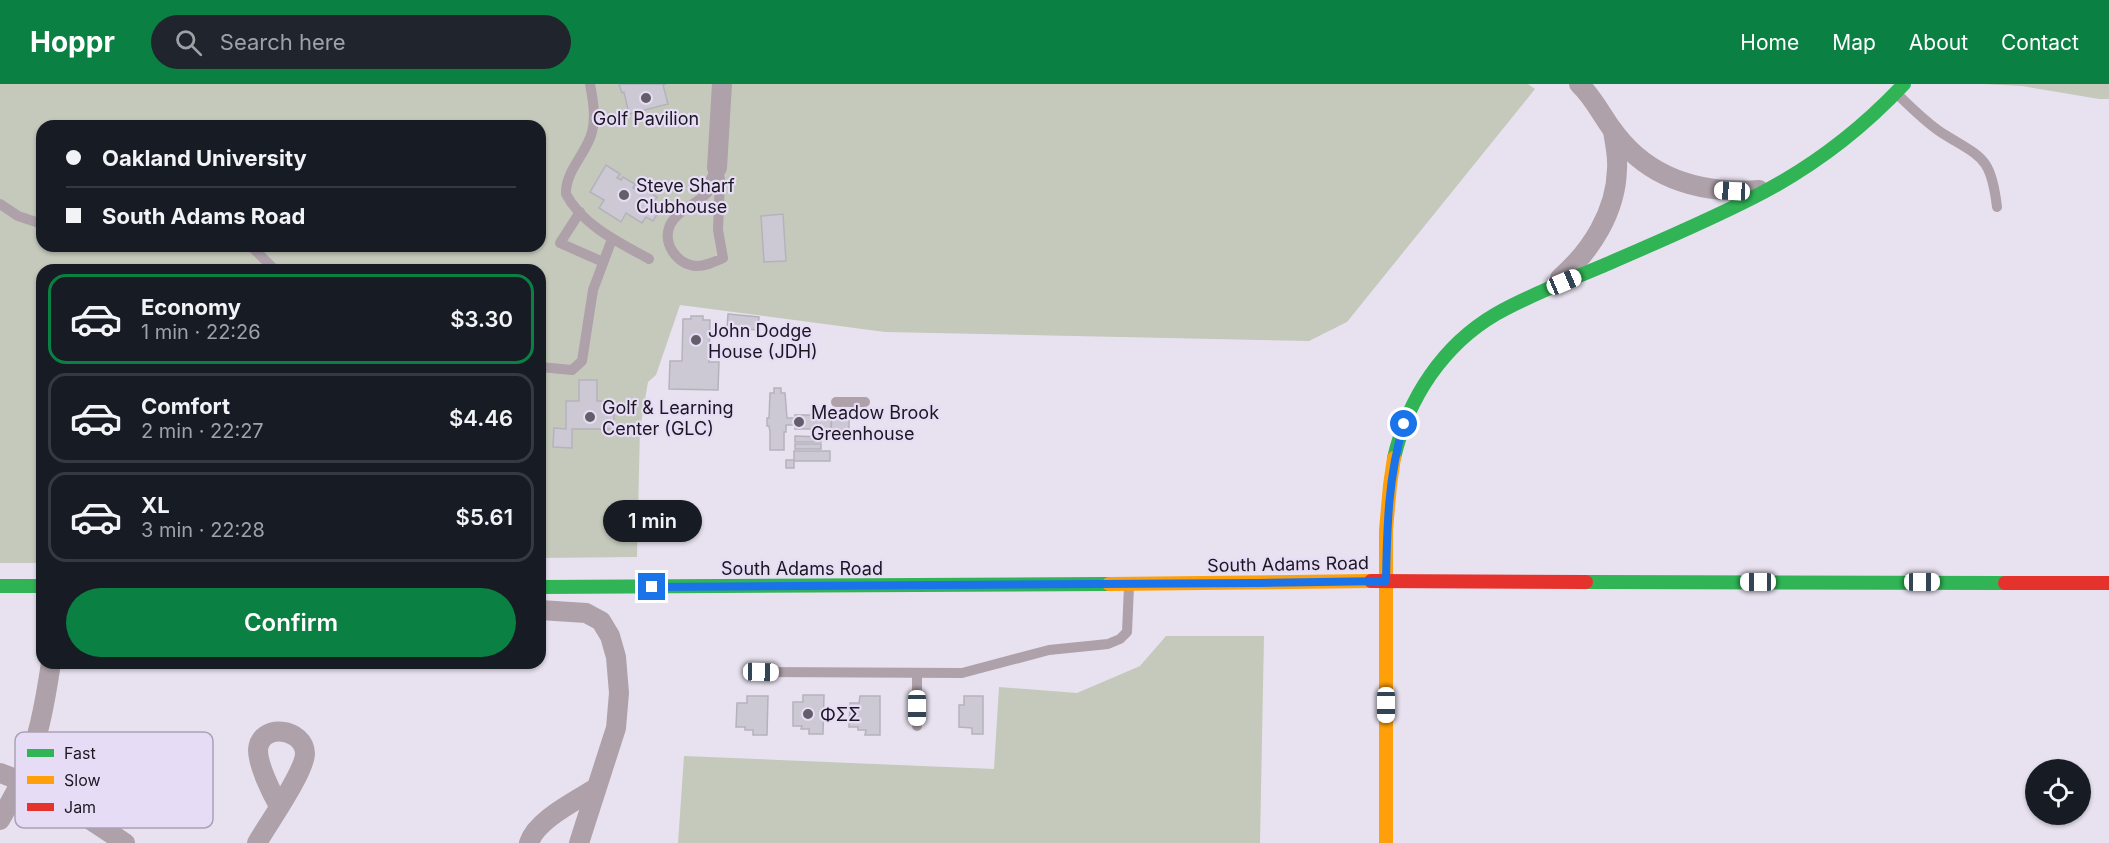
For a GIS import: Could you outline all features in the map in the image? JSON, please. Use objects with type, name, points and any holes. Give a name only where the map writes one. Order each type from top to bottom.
[{"type":"main road","points":[[1386,843],[1386,581],[1393,465],[1404,424],[1416,399],[1436,368],[1458,341],[1494,315],[1543,291],[1726,211],[1774,187],[1831,150],[1862,125],[1900,89]]},
{"type":"main road","name":"South Adams Road","points":[[546,587],[1386,581],[2109,583]]},
{"type":"main road","points":[[0,586],[36,586]]},
{"type":"street","points":[[717,168],[722,84]]},
{"type":"street","points":[[1579,84],[1633,154],[1665,176],[1692,186],[1717,190],[1774,187]]},
{"type":"street","points":[[1543,291],[1566,273],[1589,247],[1608,213],[1617,170],[1612,129]]},
{"type":"street","points":[[546,611],[591,615],[601,621],[610,636],[616,657],[619,693],[616,728],[579,843]]},
{"type":"street","points":[[37,732],[50,669]]},
{"type":"street","points":[[0,773],[15,778]]},
{"type":"street","points":[[529,843],[535,831],[547,820],[596,788]]},
{"type":"street","points":[[0,820],[15,791]]},
{"type":"street","points":[[257,843],[279,806]]},
{"type":"street","points":[[102,828],[125,843]]},
{"type":"lane","points":[[590,84],[594,111],[593,130],[567,182],[569,199],[580,212],[612,239],[649,259]]},
{"type":"lane","points":[[1900,89],[1942,133],[1974,152],[1983,161],[1993,179],[1997,207]]},
{"type":"lane","points":[[717,168],[720,179],[718,230],[723,258],[694,266],[674,254],[668,242],[668,234],[670,226],[682,209],[708,192],[717,168]]},
{"type":"lane","points":[[0,204],[18,216],[36,222]]},
{"type":"lane","points":[[580,212],[560,243],[603,262]]},
{"type":"lane","points":[[546,368],[572,370],[582,361],[593,290],[612,239]]},
{"type":"lane","points":[[257,252],[270,264]]},
{"type":"lane","points":[[836,402],[865,402]]},
{"type":"lane","points":[[761,672],[972,671],[1049,650],[1116,642],[1125,635],[1128,628],[1129,583]]},
{"type":"lane","points":[[917,673],[917,726]]},
{"type":"shaded area","points":[[0,84],[1528,84],[1535,89],[1347,322],[1309,341],[885,332],[680,305],[656,375],[648,382],[640,429],[637,557],[546,558],[546,264],[36,264],[36,563],[0,563]]},
{"type":"shaded area","points":[[1982,84],[2109,84],[2109,99],[2022,86]]},
{"type":"shaded area","points":[[1166,636],[1264,636],[1260,843],[678,843],[684,756],[994,769],[999,687],[1077,693],[1140,666]]},
{"type":"building","name":"Golf Pavilion","points":[[619,84],[666,84],[663,85],[668,104],[629,114],[624,92],[622,93]]},
{"type":"building","name":"Steve Sharf Clubhouse","points":[[606,165],[620,174],[617,178],[621,180],[623,177],[635,184],[633,188],[641,192],[643,189],[657,197],[654,202],[662,206],[653,221],[646,217],[642,223],[626,213],[621,222],[599,208],[604,200],[590,192]]},
{"type":"building","points":[[783,214],[786,261],[764,262],[761,216]]},
{"type":"building","points":[[728,314],[759,317],[758,330],[727,328]]},
{"type":"building","name":"John Dodge House (JDH)","points":[[691,316],[703,316],[703,320],[710,320],[709,362],[719,362],[718,390],[669,389],[670,361],[682,361],[683,319],[691,319]]},
{"type":"building","name":"Golf & Learning Center (GLC)","points":[[579,380],[597,380],[597,401],[612,401],[614,429],[572,429],[572,448],[553,447],[554,428],[566,429],[566,401],[579,401]]},
{"type":"building","name":"Meadow Brook Greenhouse","points":[[774,388],[781,388],[781,393],[785,393],[787,418],[795,418],[795,415],[832,415],[831,429],[795,429],[795,425],[786,425],[784,450],[770,450],[767,418],[769,418],[770,393],[774,393]]},
{"type":"building","points":[[832,412],[849,412],[849,432],[831,432]]},
{"type":"building","points":[[795,436],[821,437],[821,442],[795,442]]},
{"type":"building","points":[[795,444],[821,444],[821,449],[795,449]]},
{"type":"building","points":[[794,451],[830,451],[830,461],[794,461]]},
{"type":"building","points":[[786,460],[794,460],[794,468],[786,468]]},
{"type":"building","name":"ΦΣΣ","points":[[803,695],[824,695],[823,734],[809,734],[809,729],[793,726],[793,702],[803,702]]},
{"type":"building","points":[[747,696],[768,696],[767,735],[753,735],[753,730],[736,727],[737,703],[747,703]]},
{"type":"building","points":[[860,696],[880,696],[880,735],[865,735],[866,730],[849,727],[850,703],[859,703]]},
{"type":"building","points":[[964,696],[983,696],[983,734],[972,734],[972,728],[959,727],[959,705],[964,705]]},
{"type":"traffic: fast","points":[[1394,458],[1408,415],[1430,375],[1444,357],[1477,327],[1521,301],[1696,225],[1773,187],[1833,148],[1870,118],[1904,84]]},
{"type":"traffic: fast","points":[[1586,582],[2005,583]]},
{"type":"traffic: fast","points":[[546,587],[1109,584]]},
{"type":"traffic: fast","points":[[0,586],[36,586]]},
{"type":"traffic: slow","points":[[1386,843],[1386,530],[1394,458]]},
{"type":"traffic: slow","points":[[1109,584],[1371,581]]},
{"type":"traffic: jam","points":[[1371,581],[1586,582]]},
{"type":"traffic: jam","points":[[2005,583],[2109,583]]},
{"type":"place","name":"Golf Pavilion","points":[[646,98]]},
{"type":"place","name":"Steve Sharf Clubhouse","points":[[624,195]]},
{"type":"place","name":"John Dodge House (JDH)","points":[[696,340]]},
{"type":"place","name":"Golf & Learning Center (GLC)","points":[[590,417]]},
{"type":"place","name":"Meadow Brook Greenhouse","points":[[799,422]]},
{"type":"place","name":"ΦΣΣ","points":[[808,714]]},
{"type":"route","points":[[652,587],[1386,581],[1390,488],[1393,465],[1404,424]]}]
